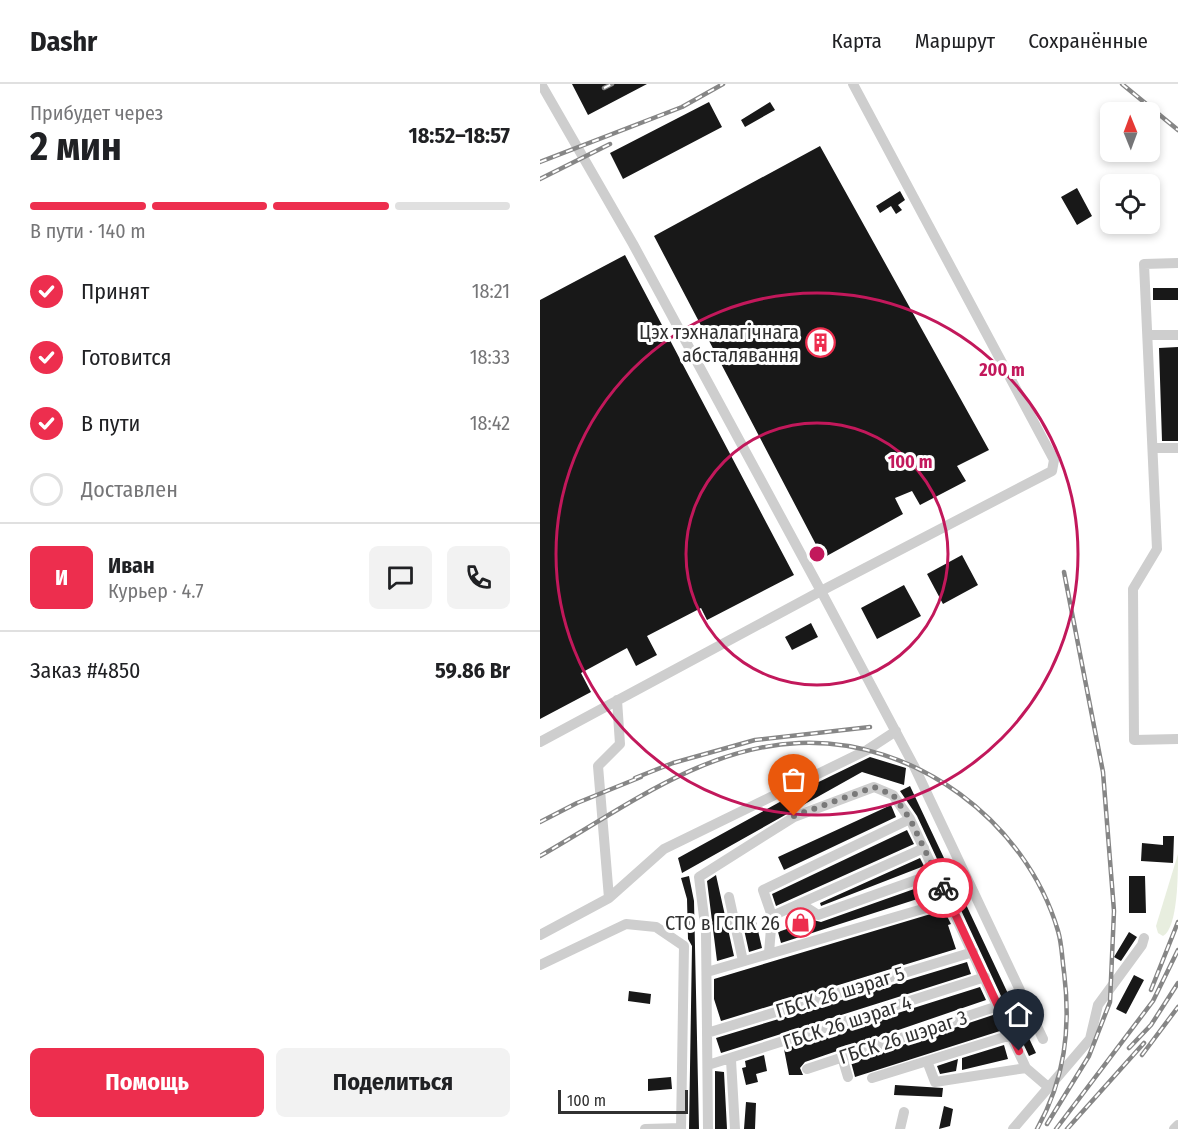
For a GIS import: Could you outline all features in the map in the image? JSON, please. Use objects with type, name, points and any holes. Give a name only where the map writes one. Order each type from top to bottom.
[{"type":"street","points":[[542,84],[633,244],[896,731],[1043,1039]]},
{"type":"street","points":[[540,742],[820,591],[1052,471],[1054,460],[853,84]]},
{"type":"street","points":[[1178,263],[1144,264],[1158,549],[1133,589],[1134,740],[1178,739]]},
{"type":"street","points":[[1148,335],[1178,335]]},
{"type":"street","points":[[1153,448],[1178,448]]},
{"type":"street","points":[[609,898],[598,766],[620,744],[617,700]]},
{"type":"street","points":[[540,935],[609,898],[664,849],[867,750],[896,731]]},
{"type":"street","points":[[708,1129],[706,933],[699,877],[794,816],[874,787],[893,795],[910,819],[1026,1068],[1047,1086]]},
{"type":"street","points":[[769,953],[772,916],[763,890],[910,819]]},
{"type":"street","points":[[772,916],[924,848]]},
{"type":"street","points":[[801,904],[818,915],[936,873]]},
{"type":"street","points":[[729,897],[743,961]]},
{"type":"street","points":[[707,972],[950,901]]},
{"type":"street","points":[[540,965],[626,924],[656,927],[684,946],[681,1129],[645,1129]]},
{"type":"street","points":[[1013,1129],[1047,1086],[1090,1039],[1098,1005],[1142,945],[1144,938]]},
{"type":"street","name":"ГБСК 26 шэраг 5","points":[[707,1033],[973,952]]},
{"type":"street","name":"ГБСК 26 шэраг 4","points":[[708,1065],[731,1060],[985,977]]},
{"type":"street","name":"ГБСК 26 шэраг 3","points":[[807,1069],[998,1006]]},
{"type":"street","points":[[872,1078],[1011,1035]]},
{"type":"street","points":[[842,1057],[848,1077]]},
{"type":"street","points":[[731,1060],[735,1129]]},
{"type":"street","points":[[927,1061],[935,1082],[1026,1068]]},
{"type":"street","points":[[900,1129],[904,1112]]},
{"type":"street","points":[[1174,1129],[1178,1125]]},
{"type":"green space","points":[[1178,854],[1174,912],[1168,931],[1163,936],[1158,933],[1156,926]]},
{"type":"building","points":[[572,84],[647,84],[588,115]]},
{"type":"building","points":[[709,102],[722,127],[623,179],[610,153]]},
{"type":"building","points":[[770,102],[775,110],[745,127],[741,120]]},
{"type":"building","name":"Цэх тэхналагічнага абсталявання","points":[[820,146],[989,450],[957,466],[966,481],[920,505],[912,491],[895,498],[903,514],[823,558],[654,236]]},
{"type":"building","points":[[1077,188],[1092,216],[1077,225],[1061,197]]},
{"type":"building","points":[[900,191],[905,200],[898,205],[902,210],[896,214],[891,206],[880,213],[876,206]]},
{"type":"building","points":[[625,255],[794,575],[707,620],[701,608],[647,636],[657,655],[636,666],[627,648],[581,673],[591,692],[540,719],[540,300]]},
{"type":"building","points":[[1153,288],[1178,288],[1178,300],[1153,300]]},
{"type":"building","points":[[1178,347],[1178,441],[1162,441],[1159,348]]},
{"type":"building","points":[[962,555],[978,585],[943,604],[927,574]]},
{"type":"building","points":[[904,585],[921,616],[877,639],[861,608]]},
{"type":"building","points":[[811,623],[818,637],[792,650],[785,637]]},
{"type":"building","points":[[870,757],[906,768],[904,785],[862,772],[682,873],[678,858],[796,793]]},
{"type":"building","points":[[910,786],[1036,1053],[1029,1056],[917,816],[900,791]]},
{"type":"building","points":[[891,805],[896,817],[784,870],[778,857]]},
{"type":"building","points":[[907,830],[914,844],[776,906],[772,894]]},
{"type":"building","points":[[1163,836],[1174,836],[1173,863],[1141,861],[1142,843],[1163,845]]},
{"type":"building","points":[[920,858],[924,866],[821,906],[820,903]]},
{"type":"building","points":[[716,875],[734,956],[717,961],[707,881]]},
{"type":"building","points":[[689,876],[694,901],[699,1129],[689,1129],[692,946],[688,939],[687,899],[681,878]]},
{"type":"building","points":[[1129,876],[1145,876],[1146,913],[1129,913]]},
{"type":"building","points":[[931,883],[936,893],[781,943],[778,932],[813,920],[821,922]]},
{"type":"building","points":[[944,910],[951,924],[948,925],[956,949],[721,1021],[714,999],[714,979]]},
{"type":"building","points":[[756,922],[762,948],[749,952],[743,925]]},
{"type":"building","points":[[1129,932],[1137,937],[1121,961],[1114,957]]},
{"type":"building","points":[[967,962],[971,974],[721,1053],[716,1038]]},
{"type":"building","points":[[1134,975],[1144,980],[1126,1014],[1116,1009]]},
{"type":"building","points":[[980,987],[986,1000],[805,1062],[800,1068],[803,1075],[789,1075],[784,1049]]},
{"type":"building","points":[[629,991],[651,994],[650,1004],[628,1001]]},
{"type":"building","points":[[993,1015],[1000,1031],[855,1077],[851,1062]]},
{"type":"building","points":[[1004,1045],[1008,1059],[962,1070],[962,1058]]},
{"type":"building","points":[[764,1055],[767,1071],[756,1074],[758,1082],[746,1085],[742,1068],[746,1067],[745,1061]]},
{"type":"building","points":[[958,1059],[956,1071],[940,1074],[937,1066]]},
{"type":"building","points":[[715,1071],[724,1072],[727,1129],[715,1129]]},
{"type":"building","points":[[671,1077],[672,1089],[648,1091],[648,1079]]},
{"type":"building","points":[[895,1085],[943,1088],[942,1097],[894,1095]]},
{"type":"building","points":[[746,1102],[756,1103],[755,1129],[744,1129]]},
{"type":"building","points":[[944,1106],[953,1109],[950,1126],[939,1129]]},
{"type":"railway","points":[[604,88],[612,84]]},
{"type":"railway","points":[[540,162],[682,107],[723,84]]},
{"type":"railway","points":[[1122,84],[1178,130]]},
{"type":"railway","points":[[540,179],[610,144]]},
{"type":"railway","points":[[1047,1124],[1089,1056],[1110,1002],[1114,911],[1103,772],[1064,572]]},
{"type":"railway","points":[[635,778],[673,763],[755,740],[870,727]]},
{"type":"railway","points":[[540,856],[632,801],[696,768],[763,747],[799,743],[842,745],[883,755],[923,771],[960,794],[992,822],[1020,855],[1042,891],[1058,931],[1067,1013],[1064,1053],[1054,1091],[1037,1129]]},
{"type":"railway","points":[[540,822],[577,803],[641,777]]},
{"type":"railway","points":[[1151,990],[1178,922]]},
{"type":"railway","points":[[1056,1129],[1153,1001],[1178,950]]},
{"type":"railway","points":[[1129,1048],[1151,1025],[1178,983]]},
{"type":"railway","points":[[1142,1055],[1178,1007]]},
{"type":"railway","points":[[1067,1129],[1144,1043]]},
{"type":"way so far","points":[[794,816],[874,787],[893,795],[910,819],[943,888]]},
{"type":"place","name":"Цэх тэхналагічнага абсталявання","points":[[820,343]]},
{"type":"place","name":"СТО в ГСПК 26","points":[[801,923]]},
{"type":"route","points":[[943,888],[1019,1051]]}]
